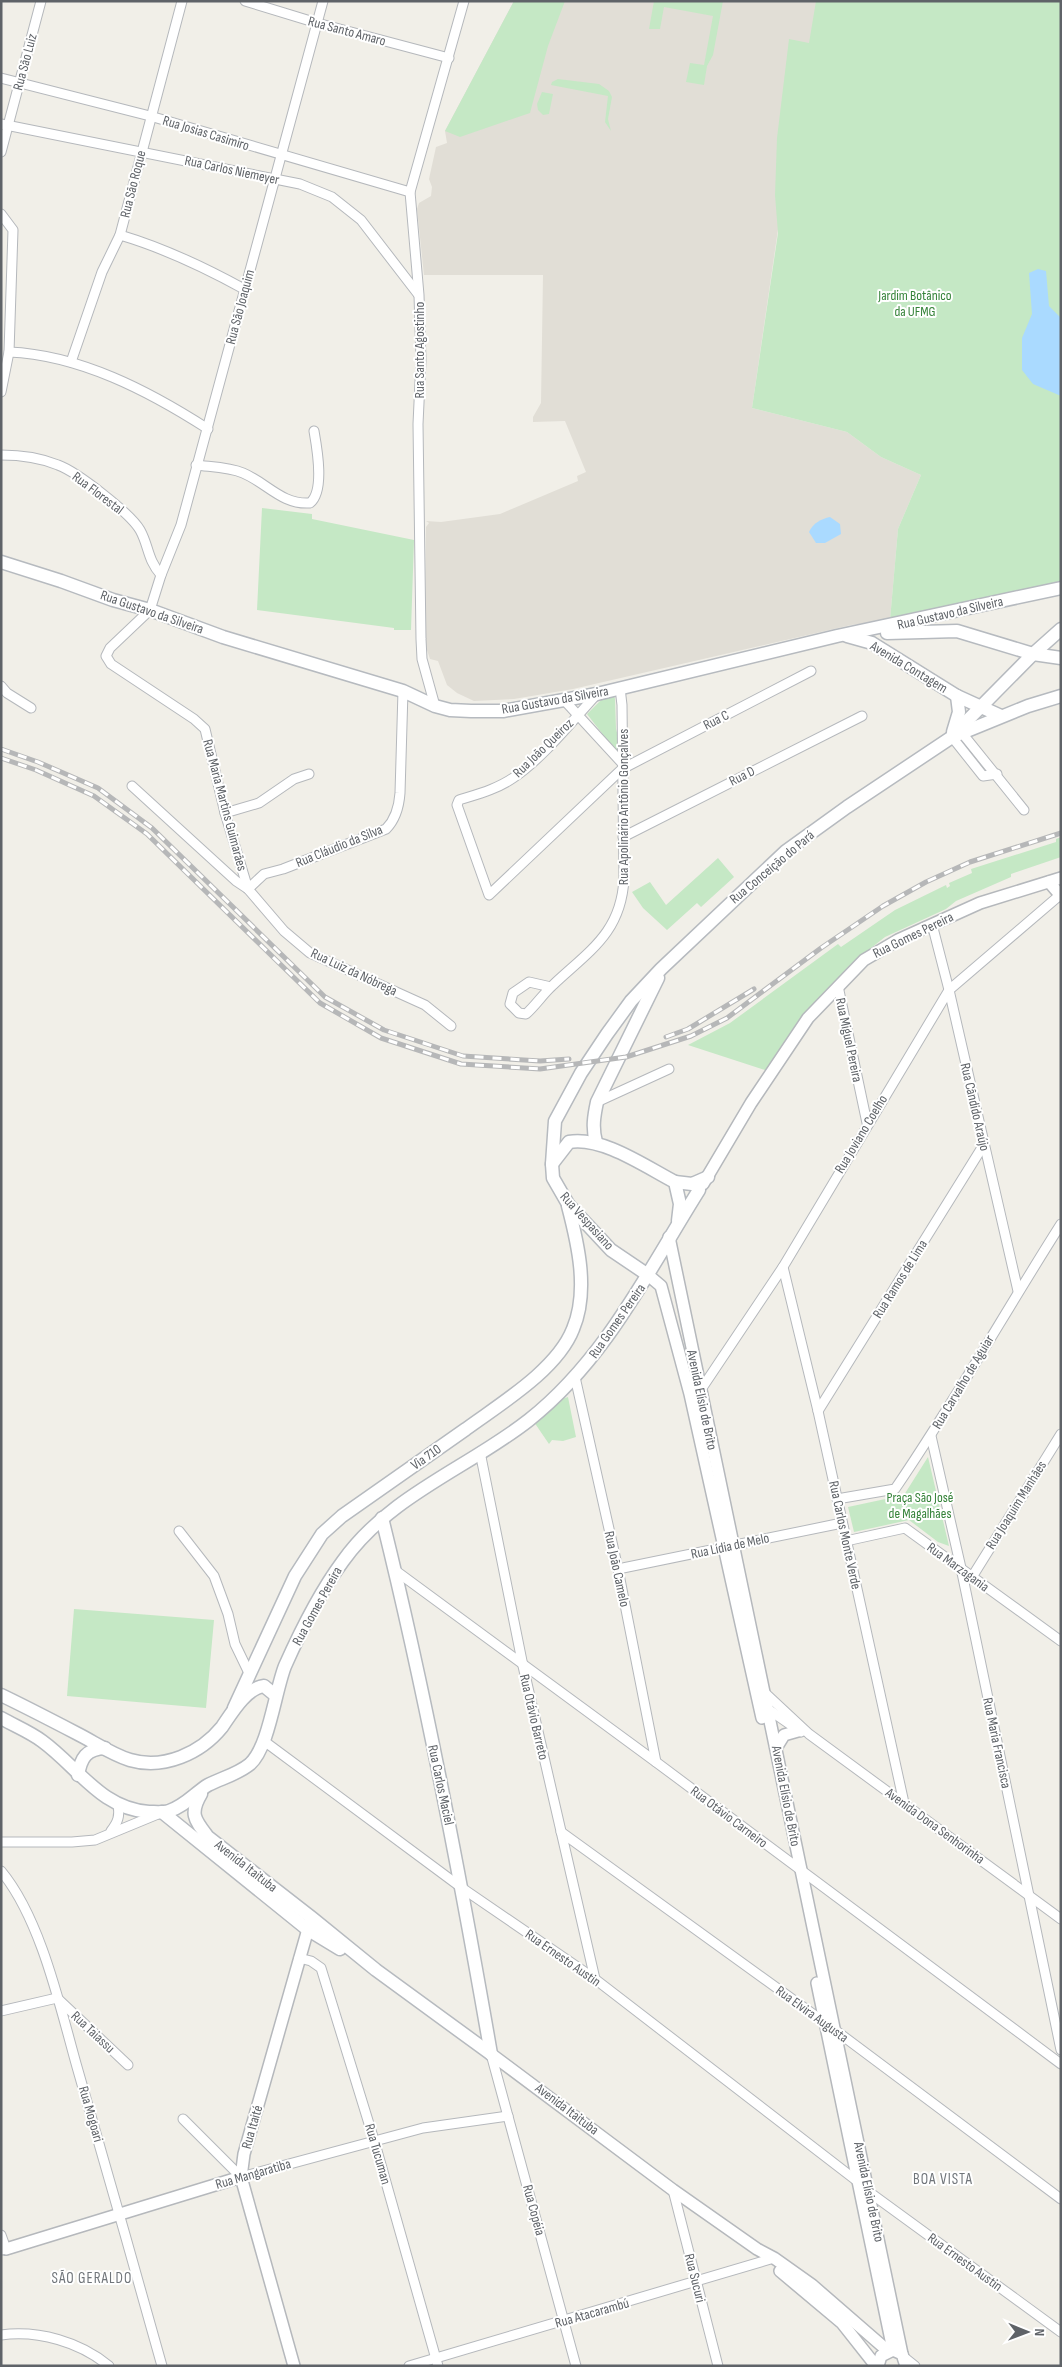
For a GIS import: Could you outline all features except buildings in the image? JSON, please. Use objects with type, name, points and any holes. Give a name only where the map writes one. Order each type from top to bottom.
[{"type":"main road","name":"Rua Gustavo da Silveira","points":[[1,562],[113,600],[150,610],[223,637],[403,691],[434,706],[450,710],[503,711],[597,694],[1061,588]]},
{"type":"main road","points":[[957,735],[980,708],[1033,654],[1061,629]]},
{"type":"main road","points":[[845,636],[958,632],[1033,654],[1061,658]]},
{"type":"main road","name":"Avenida Contagem","points":[[845,636],[872,643],[888,651],[957,696],[959,712],[957,735]]},
{"type":"main road","points":[[957,696],[1001,716]]},
{"type":"main road","name":"Rua Conceição do Pará","points":[[555,1121],[581,1073],[631,1001],[661,968],[786,851],[847,807],[957,735],[1001,716],[1061,696]]},
{"type":"main road","points":[[596,1142],[593,1120],[597,1102],[661,968]]},
{"type":"main road","name":"Rua Vespasiano","points":[[555,1121],[552,1164],[556,1186],[568,1204],[611,1250],[648,1275]]},
{"type":"main road","points":[[552,1164],[569,1142],[579,1140],[596,1142],[675,1182],[692,1184],[708,1177]]},
{"type":"main road","points":[[675,1182],[680,1204],[678,1223]]},
{"type":"main road","name":"Rua Gomes Pereira","points":[[162,1812],[181,1806],[207,1786],[234,1774],[252,1763],[264,1741],[275,1695],[286,1666],[326,1586],[361,1536],[430,1483],[530,1419],[576,1377],[632,1302],[699,1190]]},
{"type":"main road","name":"Via 710","points":[[234,1708],[294,1576],[322,1534],[342,1516],[535,1378],[562,1348],[573,1331],[579,1312],[580,1272],[576,1237],[568,1204]]},
{"type":"main road","name":"Rua Carlos Maciel","points":[[382,1518],[396,1571],[462,1888],[491,2054]]},
{"type":"main road","points":[[1,1695],[131,1760],[161,1762],[174,1760],[190,1754],[206,1744],[222,1727],[234,1708],[259,1686],[264,1686],[275,1695]]},
{"type":"main road","points":[[1,1718],[43,1742],[78,1775],[118,1805],[135,1811],[162,1812]]},
{"type":"main road","points":[[78,1775],[80,1762],[84,1755],[96,1749],[105,1748]]},
{"type":"main road","name":"Avenida Itaituba","points":[[207,1786],[195,1805],[194,1814],[198,1824],[208,1837],[310,1923]]},
{"type":"main road","name":"Avenida Itaituba","points":[[162,1812],[310,1923],[491,2054]]},
{"type":"street","name":"Rua São Luiz","points":[[1,152],[6,124],[41,1]]},
{"type":"street","name":"Rua São Roque","points":[[71,362],[102,272],[120,235],[182,1]]},
{"type":"street","name":"Rua Santo Amaro","points":[[245,1],[317,23],[449,58]]},
{"type":"street","name":"Rua São Joaquim","points":[[150,610],[161,575],[181,525],[273,179],[323,1]]},
{"type":"street","name":"Rua Santo Agostinho","points":[[434,706],[422,659],[421,639],[419,295],[410,192],[464,1]]},
{"type":"street","name":"Rua Josias Casimiro","points":[[1,78],[150,116],[410,192]]},
{"type":"street","name":"Rua Carlos Niemeyer","points":[[6,124],[300,184],[332,198],[361,220],[419,295]]},
{"type":"street","points":[[1,214],[13,230],[9,352],[2,386]]},
{"type":"street","points":[[120,235],[152,244],[197,264],[244,289]]},
{"type":"street","points":[[9,352],[29,353],[71,362],[170,404],[208,429]]},
{"type":"street","points":[[196,465],[243,473],[282,498],[295,502],[310,503],[316,495],[320,460],[314,431]]},
{"type":"street","name":"Rua Florestal","points":[[1,455],[37,459],[59,465],[103,496],[128,516],[139,528],[150,562],[161,575]]},
{"type":"street","name":"Rua Maria Martins Guimarães","points":[[150,610],[110,648],[106,660],[205,729],[225,813],[248,889]]},
{"type":"street","name":"Rua C","points":[[489,895],[622,766],[811,671]]},
{"type":"street","points":[[1,686],[8,693],[31,708]]},
{"type":"street","name":"Rua Apolinário Antônio Gonçalves","points":[[551,987],[530,982],[513,993],[510,1004],[519,1013],[526,1014],[538,1004],[551,987],[597,946],[621,908],[624,879],[622,704],[620,688]]},
{"type":"street","name":"Rua Cláudio da Silva","points":[[248,889],[264,874],[283,869],[386,829],[392,823],[399,806],[403,691]]},
{"type":"street","name":"Rua João Queiroz","points":[[489,895],[457,806],[459,800],[496,788],[514,778],[597,694]]},
{"type":"street","points":[[564,700],[622,766]]},
{"type":"street","name":"Rua D","points":[[623,837],[862,716]]},
{"type":"street","points":[[957,735],[983,776],[996,774],[1024,810]]},
{"type":"street","points":[[225,813],[259,803],[294,779],[309,774]]},
{"type":"street","name":"Rua Luiz da Nóbrega","points":[[132,786],[236,881],[248,889],[284,931],[310,953],[425,1006],[451,1026]]},
{"type":"street","points":[[1055,880],[1061,895]]},
{"type":"street","name":"Rua Gomes Pereira","points":[[699,1190],[751,1103],[808,1018],[864,960],[932,924],[980,903],[1055,880]]},
{"type":"street","name":"Rua Joviano Coelho","points":[[695,1393],[783,1267],[867,1123],[949,990],[1061,895]]},
{"type":"street","name":"Rua Cândido Araújo","points":[[932,924],[1018,1291]]},
{"type":"street","name":"Rua Miguel Pereira","points":[[838,986],[867,1123]]},
{"type":"street","points":[[597,1102],[669,1069]]},
{"type":"street","name":"Rua Ramos de Lima","points":[[818,1411],[983,1146]]},
{"type":"street","name":"Rua Carvalho de Aguiar","points":[[837,1499],[896,1488],[931,1436],[1018,1291],[1061,1224]]},
{"type":"street","name":"Avenida Elísio de Brito","points":[[670,1238],[695,1393],[830,2027],[869,2192],[899,2356]]},
{"type":"street","name":"Rua Carlos Monte Verde","points":[[783,1267],[818,1411],[904,1804]]},
{"type":"street","name":"Avenida Elísio de Brito","points":[[648,1275],[662,1286],[695,1393]]},
{"type":"street","name":"Rua João Camelo","points":[[576,1377],[618,1569],[656,1762]]},
{"type":"street","name":"Rua Joaquim Manhães","points":[[972,1577],[1061,1434]]},
{"type":"street","name":"Rua Maria Francisca","points":[[931,1436],[961,1568],[1061,2050]]},
{"type":"street","name":"Rua Otávio Barreto","points":[[480,1452],[522,1666],[596,1979]]},
{"type":"street","name":"Rua Lídia de Melo","points":[[618,1569],[842,1523]]},
{"type":"street","name":"Rua Marzagania","points":[[846,1541],[906,1528],[1060,1640]]},
{"type":"street","points":[[179,1531],[214,1576],[228,1614],[235,1644],[249,1673]]},
{"type":"street","name":"Avenida Elísio de Brito","points":[[728,1547],[764,1692],[763,1706],[776,1748],[796,1868]]},
{"type":"street","name":"Rua Otávio Carneiro","points":[[396,1571],[1061,2064]]},
{"type":"street","points":[[240,1653],[247,1657],[252,1656],[260,1648]]},
{"type":"street","name":"Avenida Dona Senhorinha","points":[[764,1692],[803,1732]]},
{"type":"street","name":"Avenida Dona Senhorinha","points":[[763,1706],[904,1804],[1061,1919]]},
{"type":"street","points":[[776,1748],[784,1735],[803,1732]]},
{"type":"street","name":"Rua Ernesto Austin","points":[[264,1741],[462,1888],[596,1979],[857,2181]]},
{"type":"street","points":[[110,1834],[118,1822],[120,1814],[118,1805]]},
{"type":"street","points":[[1,1842],[72,1842],[95,1840],[162,1812]]},
{"type":"street","name":"Rua Elvira Augusta","points":[[561,1832],[830,2027],[1061,2199]]},
{"type":"street","name":"Rua Mogoari","points":[[1,1871],[21,1900],[31,1920],[57,1998],[162,2366]]},
{"type":"street","name":"Rua Itaité","points":[[294,2366],[241,2177],[244,2154],[310,1923]]},
{"type":"street","name":"Rua Tucuman","points":[[299,1958],[311,1961],[321,1968],[374,2140],[437,2362]]},
{"type":"street","points":[[1,2011],[57,1998]]},
{"type":"street","name":"Rua Taiassu","points":[[57,1998],[128,2065]]},
{"type":"street","name":"Avenida Elísio de Brito","points":[[830,2027],[857,2181],[899,2356]]},
{"type":"street","name":"Rua Copéia","points":[[491,2054],[576,2366]]},
{"type":"street","name":"Avenida Itaituba","points":[[491,2054],[673,2190],[770,2259],[842,2322],[877,2366]]},
{"type":"street","name":"Rua Mangaratiba","points":[[3,2250],[241,2177],[374,2140],[423,2128],[508,2116]]},
{"type":"street","points":[[183,2119],[241,2177]]},
{"type":"street","name":"Rua Sucuri","points":[[673,2190],[718,2366]]},
{"type":"street","name":"Rua Ernesto Austin","points":[[869,2192],[1061,2332]]},
{"type":"street","points":[[1,2235],[3,2250]]},
{"type":"street","name":"Avenida Itaituba","points":[[770,2259],[812,2285],[899,2356]]},
{"type":"street","name":"Rua Atacarambú","points":[[409,2366],[437,2362],[564,2321],[770,2259]]},
{"type":"street","points":[[1,2335],[48,2336],[98,2357],[109,2366]]},
{"type":"street","points":[[877,2366],[880,2356],[899,2356],[915,2366]]},
{"type":"shaded area","points":[[514,1],[830,1],[782,202],[752,408],[847,432],[881,457],[921,475],[898,529],[890,620],[851,625],[573,689],[514,699],[474,701],[457,693],[447,685],[438,661],[430,659],[425,644],[426,527],[429,523],[426,521],[441,522],[500,514],[578,481],[577,476],[586,472],[565,421],[533,422],[533,417],[541,403],[543,275],[424,275],[417,209],[419,203],[431,196],[432,187],[429,179],[436,147],[447,143],[445,131]]},
{"type":"green space","points":[[514,1],[565,1],[548,46],[530,113],[460,137],[445,131]]},
{"type":"green space","points":[[654,1],[723,1],[713,55],[707,66],[704,85],[686,82],[690,63],[704,65],[713,16],[664,7],[660,29],[649,29]]},
{"type":"green space","name":"Jardim Botânico da UFMG","points":[[816,1],[1061,1],[1061,581],[890,620],[898,529],[921,475],[881,457],[847,432],[752,408],[778,233],[775,195],[777,138],[789,39],[809,43]]},
{"type":"green space","points":[[558,79],[599,84],[609,91],[612,97],[608,119],[611,131],[605,122],[608,96],[551,85],[552,82]]},
{"type":"green space","points":[[542,92],[553,94],[549,114],[543,115],[538,110],[537,104]]},
{"type":"green space","points":[[262,508],[312,514],[312,519],[414,540],[411,630],[394,630],[394,628],[257,610]]},
{"type":"green space","points":[[614,696],[616,729],[620,744],[618,754],[587,714],[602,699]]},
{"type":"green space","points":[[1061,837],[1061,857],[1011,874],[1011,877],[956,901],[946,909],[885,937],[851,964],[806,1012],[768,1071],[688,1045],[730,1023],[838,944],[841,947],[895,910],[946,885],[947,888],[950,886],[949,883],[972,873],[971,869],[1056,842],[1056,839]]},
{"type":"green space","points":[[718,858],[734,877],[701,907],[697,903],[667,930],[643,908],[632,892],[650,882],[666,905]]},
{"type":"green space","points":[[568,1397],[576,1437],[563,1441],[552,1440],[549,1444],[534,1422],[562,1399]]},
{"type":"green space","name":"Praça São José de Magalhães","points":[[928,1457],[949,1546],[938,1542],[909,1520],[854,1532],[848,1507],[904,1495]]},
{"type":"green space","points":[[74,1609],[214,1620],[206,1708],[67,1696]]},
{"type":"water","points":[[1038,269],[1046,271],[1049,306],[1061,318],[1061,396],[1033,384],[1022,370],[1022,338],[1032,314],[1029,273]]},
{"type":"water","points":[[830,517],[840,524],[841,534],[825,543],[816,543],[809,532],[818,522]]},
{"type":"railway","points":[[1,749],[38,762],[98,788],[152,828],[325,997],[384,1030],[463,1056],[540,1061],[569,1059]]},
{"type":"railway","points":[[1,758],[36,770],[94,796],[147,834],[320,1003],[381,1038],[461,1064],[540,1069],[626,1057],[691,1036],[727,1018],[821,948],[883,906],[926,882],[970,862],[1061,833]]},
{"type":"railway","points":[[666,1037],[688,1029],[754,989]]},
{"type":"district","name":"BOA VISTA","points":[[943,2179]]},
{"type":"district","name":"SÃO GERALDO","points":[[92,2278]]}]
